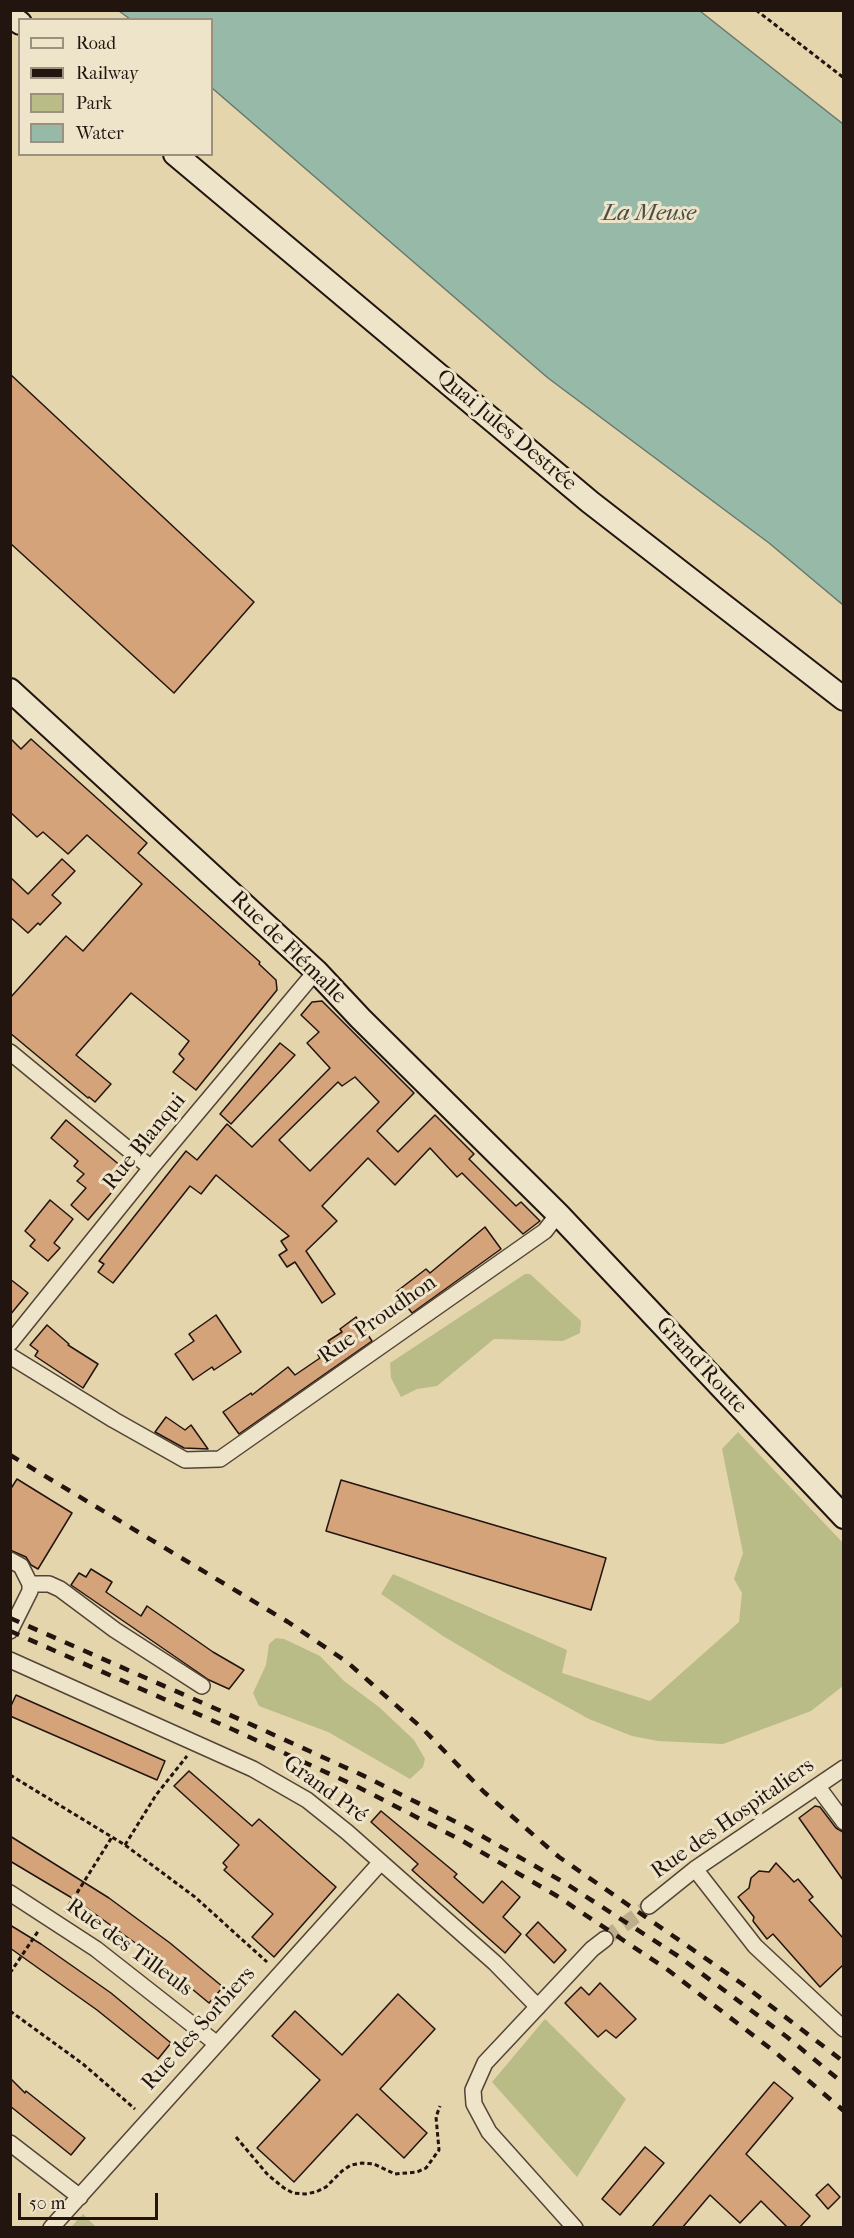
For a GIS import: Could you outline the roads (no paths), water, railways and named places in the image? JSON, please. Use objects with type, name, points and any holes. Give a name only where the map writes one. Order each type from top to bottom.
[{"type":"street","name":"Quai Jules Destrée","points":[[177,156],[608,516],[843,699]]},
{"type":"street","name":"Rue de Flémalle","points":[[10,690],[316,971],[360,1018],[558,1214]]},
{"type":"street","name":"Rue Blanqui","points":[[10,1343],[151,1168],[316,971]]},
{"type":"street","points":[[10,1052],[151,1168]]},
{"type":"street","name":"Rue Proudhon","points":[[10,1356],[184,1460],[220,1459],[545,1230],[558,1214]]},
{"type":"street","name":"Grand'Route","points":[[558,1214],[843,1517]]},
{"type":"street","points":[[10,1560],[21,1566],[30,1584],[30,1591],[10,1631]]},
{"type":"street","points":[[30,1584],[49,1584],[60,1589],[115,1630],[202,1686]]},
{"type":"street","name":"Grand Pré","points":[[10,1659],[287,1787],[323,1812],[381,1862],[495,1963],[538,2007]]},
{"type":"street","name":"Rue des Hospitaliers","points":[[649,1906],[695,1869],[819,1787],[843,1768]]},
{"type":"street","points":[[819,1787],[843,1822]]},
{"type":"street","name":"Rue des Sorbiers","points":[[51,2228],[381,1862]]},
{"type":"street","points":[[695,1869],[755,1946],[843,2029]]},
{"type":"street","name":"Rue des Tilleuls","points":[[10,1893],[124,1970],[217,2044]]},
{"type":"street","points":[[576,2228],[489,2132],[474,2104],[473,2090],[485,2063],[592,1949],[605,1939]]},
{"type":"street","points":[[10,2143],[80,2196]]},
{"type":"water","name":"La Meuse","points":[[119,11],[700,11],[843,124],[843,605],[769,543],[548,378],[213,89],[213,18],[129,18]]},
{"type":"tunnel","points":[[605,1939],[649,1906]]},
{"type":"railway","points":[[10,1455],[288,1622],[347,1662],[423,1729],[484,1792],[559,1857],[741,1983],[844,2062]]},
{"type":"railway","points":[[10,1618],[362,1775],[466,1827],[565,1883],[678,1956],[787,2037],[844,2084]]},
{"type":"railway","points":[[10,1631],[358,1787],[459,1839],[557,1896],[668,1970],[775,2052],[844,2111]]}]
